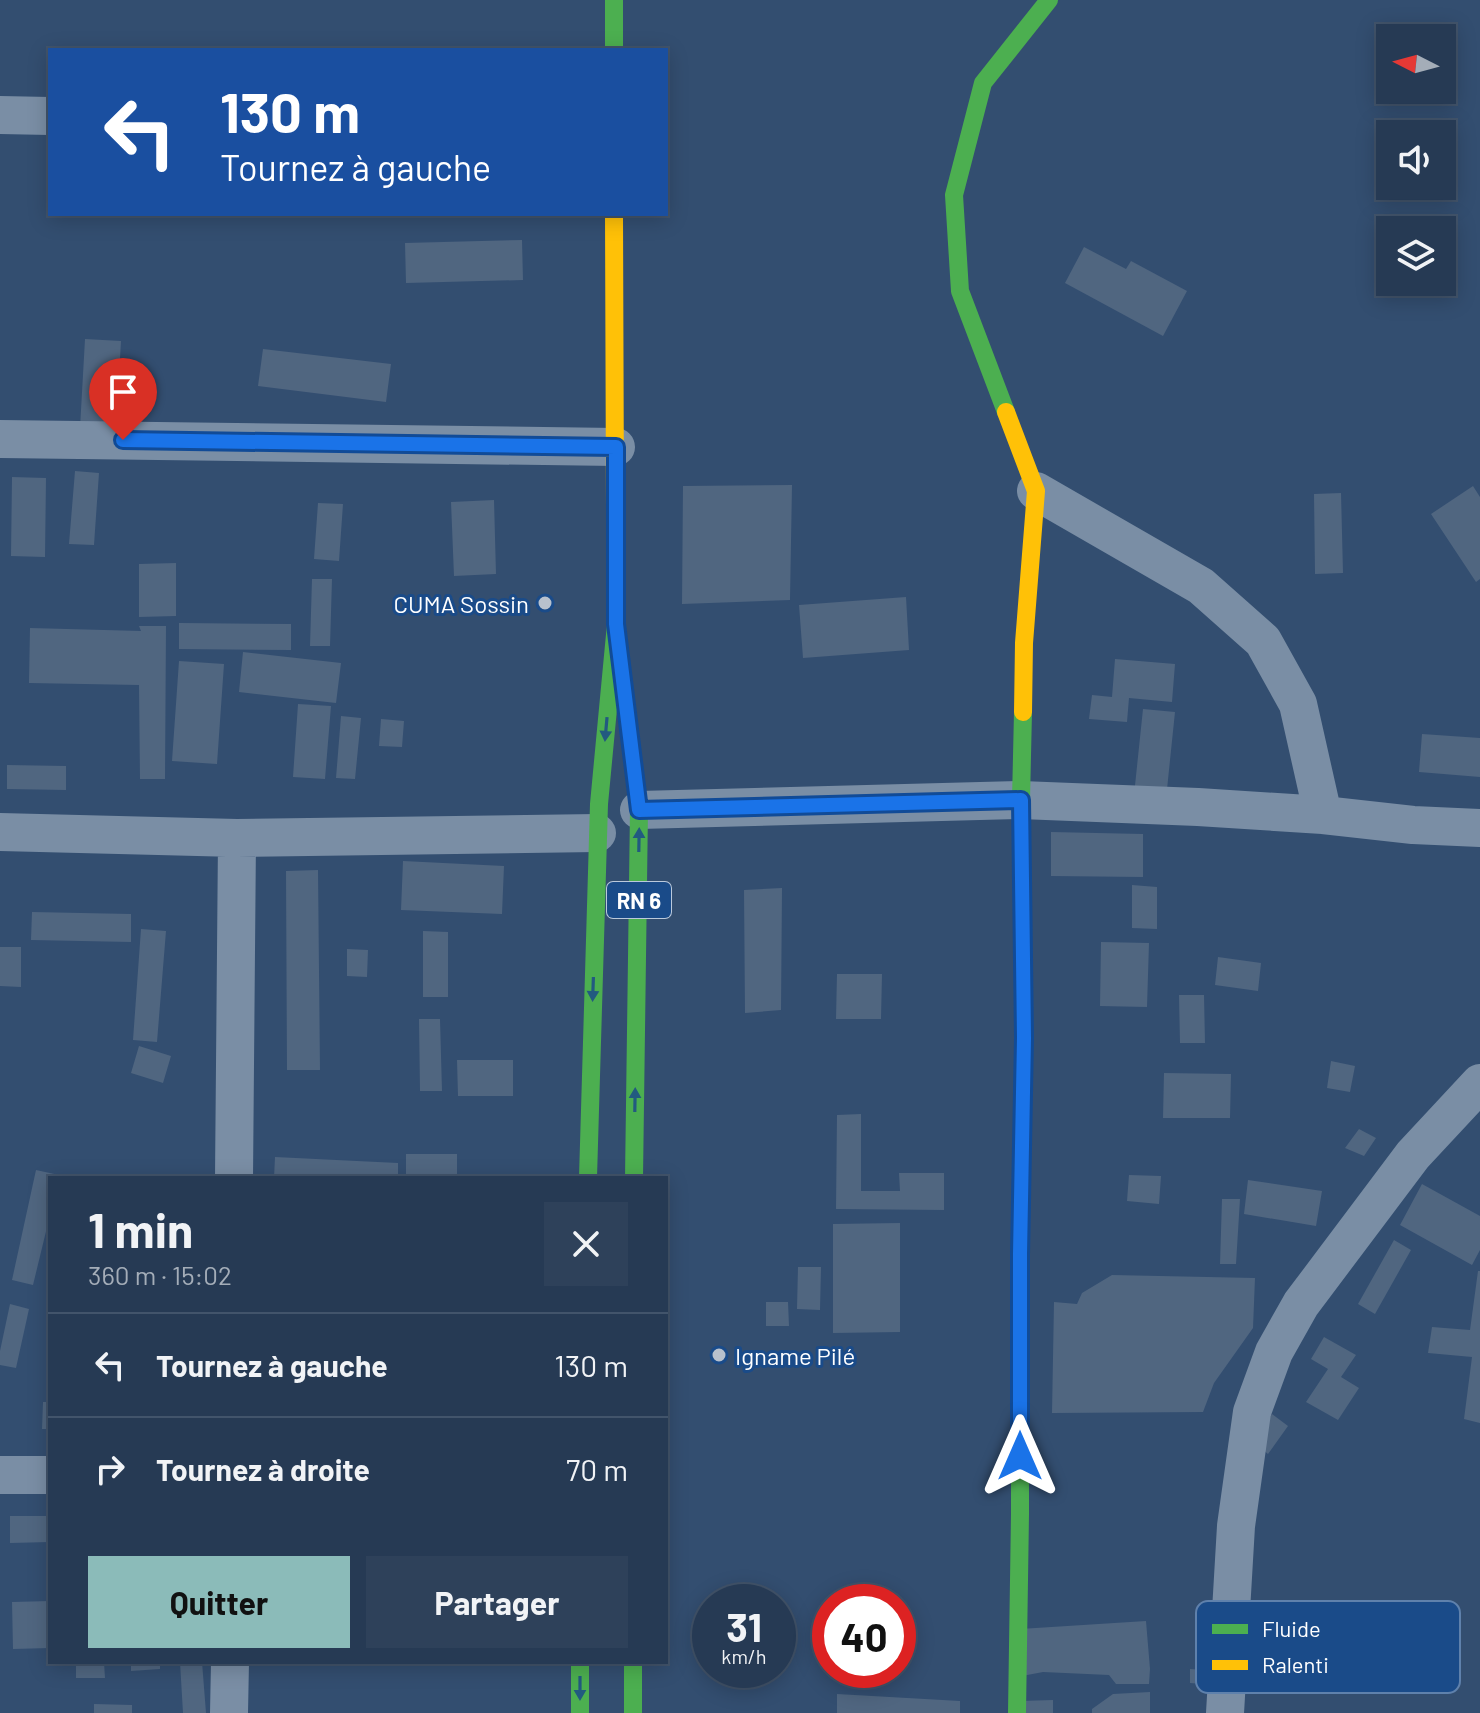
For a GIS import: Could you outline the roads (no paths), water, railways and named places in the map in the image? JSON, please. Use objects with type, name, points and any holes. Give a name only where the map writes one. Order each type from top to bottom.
[{"type":"street","points":[[614,0],[614,48]]},
{"type":"street","points":[[1017,1713],[1024,1038],[1021,800],[1024,643],[1036,491],[960,291],[954,195],[983,83],[1049,0]]},
{"type":"street","points":[[0,115],[48,116]]},
{"type":"street","name":"RN 6","points":[[588,1176],[597,833],[616,624],[614,216]]},
{"type":"street","points":[[0,439],[616,447]]},
{"type":"street","points":[[1036,491],[1201,586],[1263,641],[1298,704],[1323,815]]},
{"type":"street","name":"RN 6","points":[[616,624],[639,810],[634,1176]]},
{"type":"street","points":[[639,810],[1021,800],[1183,806],[1480,828]]},
{"type":"street","points":[[0,832],[237,838],[597,833]]},
{"type":"street","points":[[234,1176],[237,838]]},
{"type":"street","points":[[1232,1601],[1236,1526],[1252,1412],[1274,1352],[1301,1304],[1413,1155],[1480,1083]]},
{"type":"street","points":[[0,1475],[48,1475]]},
{"type":"street","points":[[229,1713],[230,1664]]},
{"type":"street","points":[[580,1664],[580,1713]]},
{"type":"street","points":[[633,1664],[633,1713]]},
{"type":"street","points":[[1225,1713],[1226,1693]]},
{"type":"place","name":"CUMA Sossin","points":[[545,603]]},
{"type":"place","name":"Igname Pilé","points":[[719,1355]]}]
